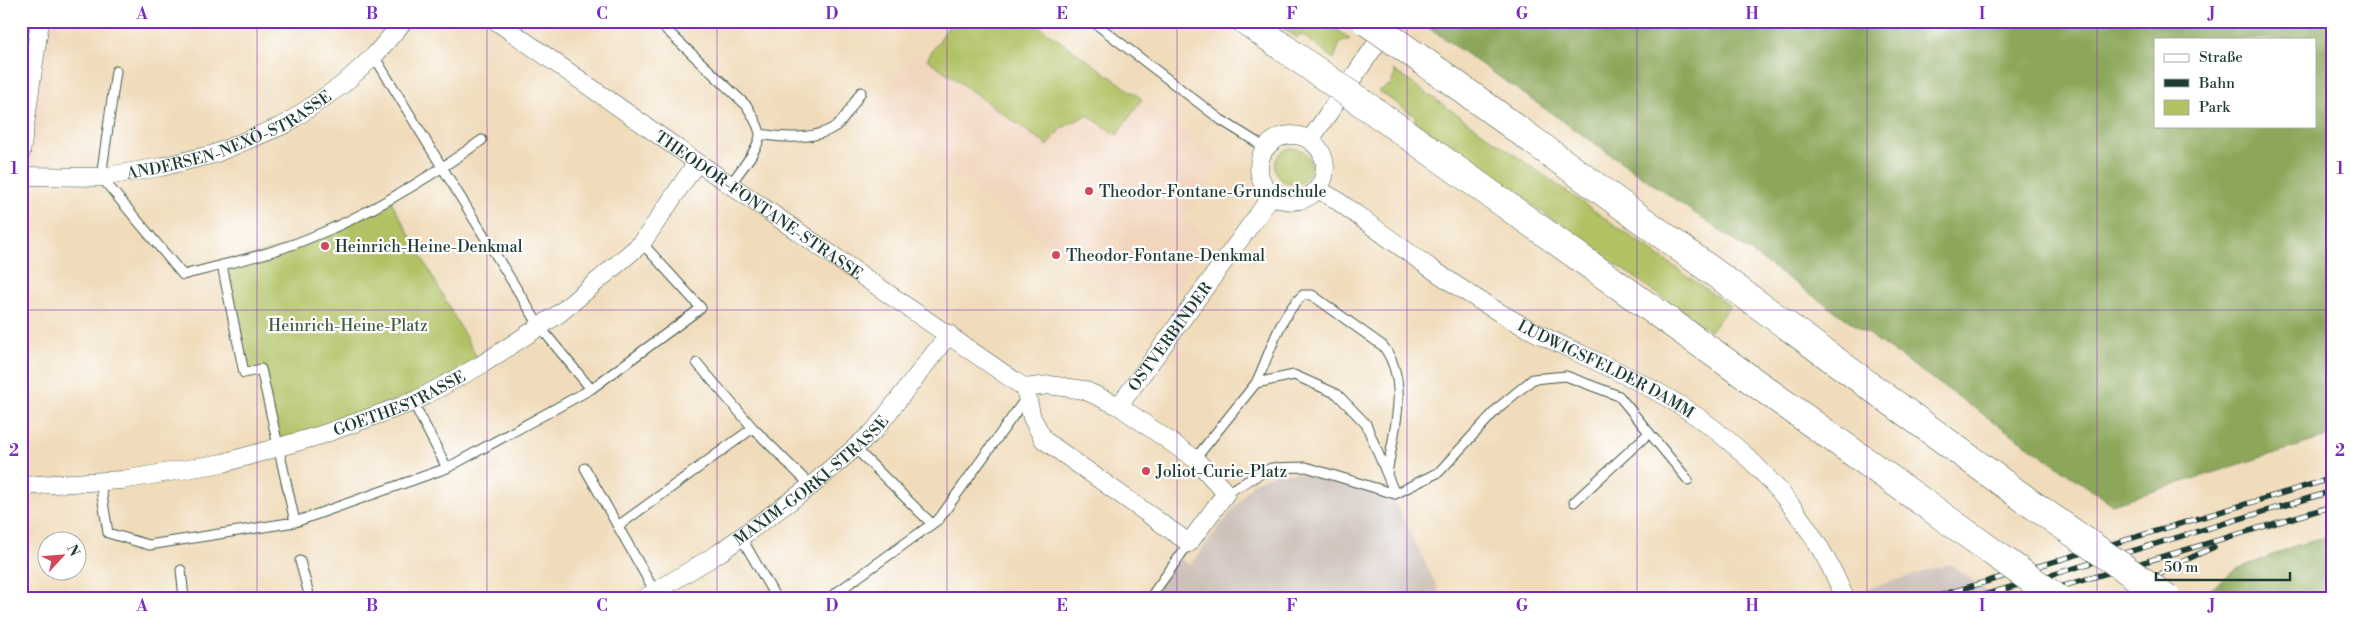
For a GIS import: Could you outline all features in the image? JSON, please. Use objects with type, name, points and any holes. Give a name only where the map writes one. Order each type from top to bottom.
[{"type":"highway","points":[[1246,21],[2057,598]]},
{"type":"highway","points":[[1366,21],[1439,72],[2029,502],[2167,598]]},
{"type":"street","points":[[21,153],[40,21]]},
{"type":"street","name":"ANDERSEN-NEXÖ-STRASSE","points":[[21,176],[101,177],[161,167],[214,154],[286,124],[342,85],[374,56],[404,21]]},
{"type":"street","name":"THEODOR-FONTANE-STRASSE","points":[[496,21],[730,185],[949,334],[1026,393]]},
{"type":"street","points":[[1310,140],[1392,21]]},
{"type":"street","points":[[1289,135],[1310,140],[1318,148],[1325,163],[1323,179],[1318,189],[1309,196],[1299,200],[1288,200],[1273,194],[1263,183],[1260,173],[1261,158],[1266,148],[1279,138],[1289,135]]},
{"type":"street","name":"GOETHESTRASSE","points":[[21,486],[100,482],[223,463],[321,435],[413,402],[481,365],[560,313],[642,243],[697,162]]},
{"type":"street","name":"LUDWIGSFELDER DAMM","points":[[1318,189],[1516,322],[1651,388],[1708,424],[1729,440],[1769,478],[1803,520],[1822,551],[1845,598]]},
{"type":"street","name":"OSTVERBINDER","points":[[1119,406],[1273,194]]},
{"type":"street","name":"MAXIM-GORKI-STRASSE","points":[[650,595],[719,553],[811,486],[855,448],[874,431],[949,334]]},
{"type":"street","points":[[1049,385],[1072,388],[1096,395],[1119,406],[1196,459],[1226,493],[1190,543],[1044,440],[1032,418],[1026,393],[1049,385]]},
{"type":"lane","points":[[657,21],[747,106],[760,134],[756,147],[730,185]]},
{"type":"lane","points":[[1092,21],[1221,120],[1266,148]]},
{"type":"lane","points":[[374,56],[540,327],[591,389]]},
{"type":"lane","points":[[116,71],[101,177],[183,276],[307,240],[390,199],[442,169],[482,140]]},
{"type":"lane","points":[[760,134],[781,138],[807,137],[836,126],[861,92]]},
{"type":"lane","points":[[100,482],[108,533],[149,545],[295,522],[447,468],[591,389],[701,308],[642,243]]},
{"type":"lane","points":[[222,265],[244,373],[261,369],[295,522]]},
{"type":"lane","points":[[1196,459],[1256,383],[1273,345],[1280,322],[1303,295],[1312,295],[1383,346],[1391,357],[1400,388],[1387,474]]},
{"type":"lane","points":[[697,363],[753,428],[811,486]]},
{"type":"lane","points":[[1256,383],[1294,375],[1337,394],[1366,424],[1395,494]]},
{"type":"lane","points":[[1226,493],[1271,468],[1306,467],[1395,494],[1440,472],[1499,407],[1532,380],[1566,376],[1619,396],[1688,480]]},
{"type":"lane","points":[[829,598],[939,519],[1026,393]]},
{"type":"lane","points":[[413,402],[447,468]]},
{"type":"lane","points":[[618,526],[753,428]]},
{"type":"lane","points":[[1574,502],[1649,433]]},
{"type":"lane","points":[[855,448],[932,524]]},
{"type":"lane","points":[[585,468],[618,526],[650,595]]},
{"type":"lane","points":[[741,537],[776,598]]},
{"type":"lane","points":[[1150,598],[1190,543]]},
{"type":"lane","points":[[300,561],[310,598]]},
{"type":"lane","points":[[181,570],[184,598]]},
{"type":"shaded area","points":[[21,21],[60,21],[37,163],[21,165]]},
{"type":"shaded area","name":"Theodor-Fontane-Grundschule","points":[[952,21],[1032,21],[1142,99],[1224,162],[1183,219],[1211,239],[1153,322],[871,115],[916,51],[927,58]]},
{"type":"shaded area","points":[[1276,473],[1309,473],[1391,494],[1440,593],[1422,598],[1146,598],[1176,556],[1190,565],[1254,482]]},
{"type":"shaded area","points":[[1950,564],[1996,598],[1836,598]]},
{"type":"green space","points":[[952,21],[1032,21],[1142,99],[1117,135],[1087,115],[1060,129],[1048,146],[927,59]]},
{"type":"green space","points":[[1274,21],[1326,21],[1350,39],[1340,43],[1334,59],[1301,34],[1297,38]]},
{"type":"green space","points":[[1419,21],[2333,21],[2333,435],[2112,504]]},
{"type":"green space","points":[[1393,70],[1730,306],[1710,331],[1414,121],[1416,117],[1379,91],[1391,84],[1395,74]]},
{"type":"green space","points":[[1293,148],[1300,149],[1306,153],[1310,159],[1310,173],[1306,179],[1300,183],[1293,184],[1286,183],[1280,179],[1276,173],[1275,166],[1276,159],[1280,153],[1286,149]]},
{"type":"green space","name":"Heinrich-Heine-Platz","points":[[390,199],[481,365],[279,447],[261,370],[244,373],[222,265],[307,240]]},
{"type":"green space","points":[[2333,535],[2333,598],[2200,598],[2235,570],[2291,547]]},
{"type":"railway","points":[[1932,598],[2333,478]]},
{"type":"railway","points":[[1974,598],[2333,491]]},
{"type":"railway","points":[[2023,598],[2333,506]]},
{"type":"railway","points":[[2122,598],[2177,564],[2214,547]]},
{"type":"place","name":"Theodor-Fontane-Grundschule","points":[[1089,191]]},
{"type":"place","name":"Heinrich-Heine-Denkmal","points":[[325,246]]},
{"type":"place","name":"Theodor-Fontane-Denkmal","points":[[1056,255]]},
{"type":"place","name":"Joliot-Curie-Platz","points":[[1146,471]]}]
